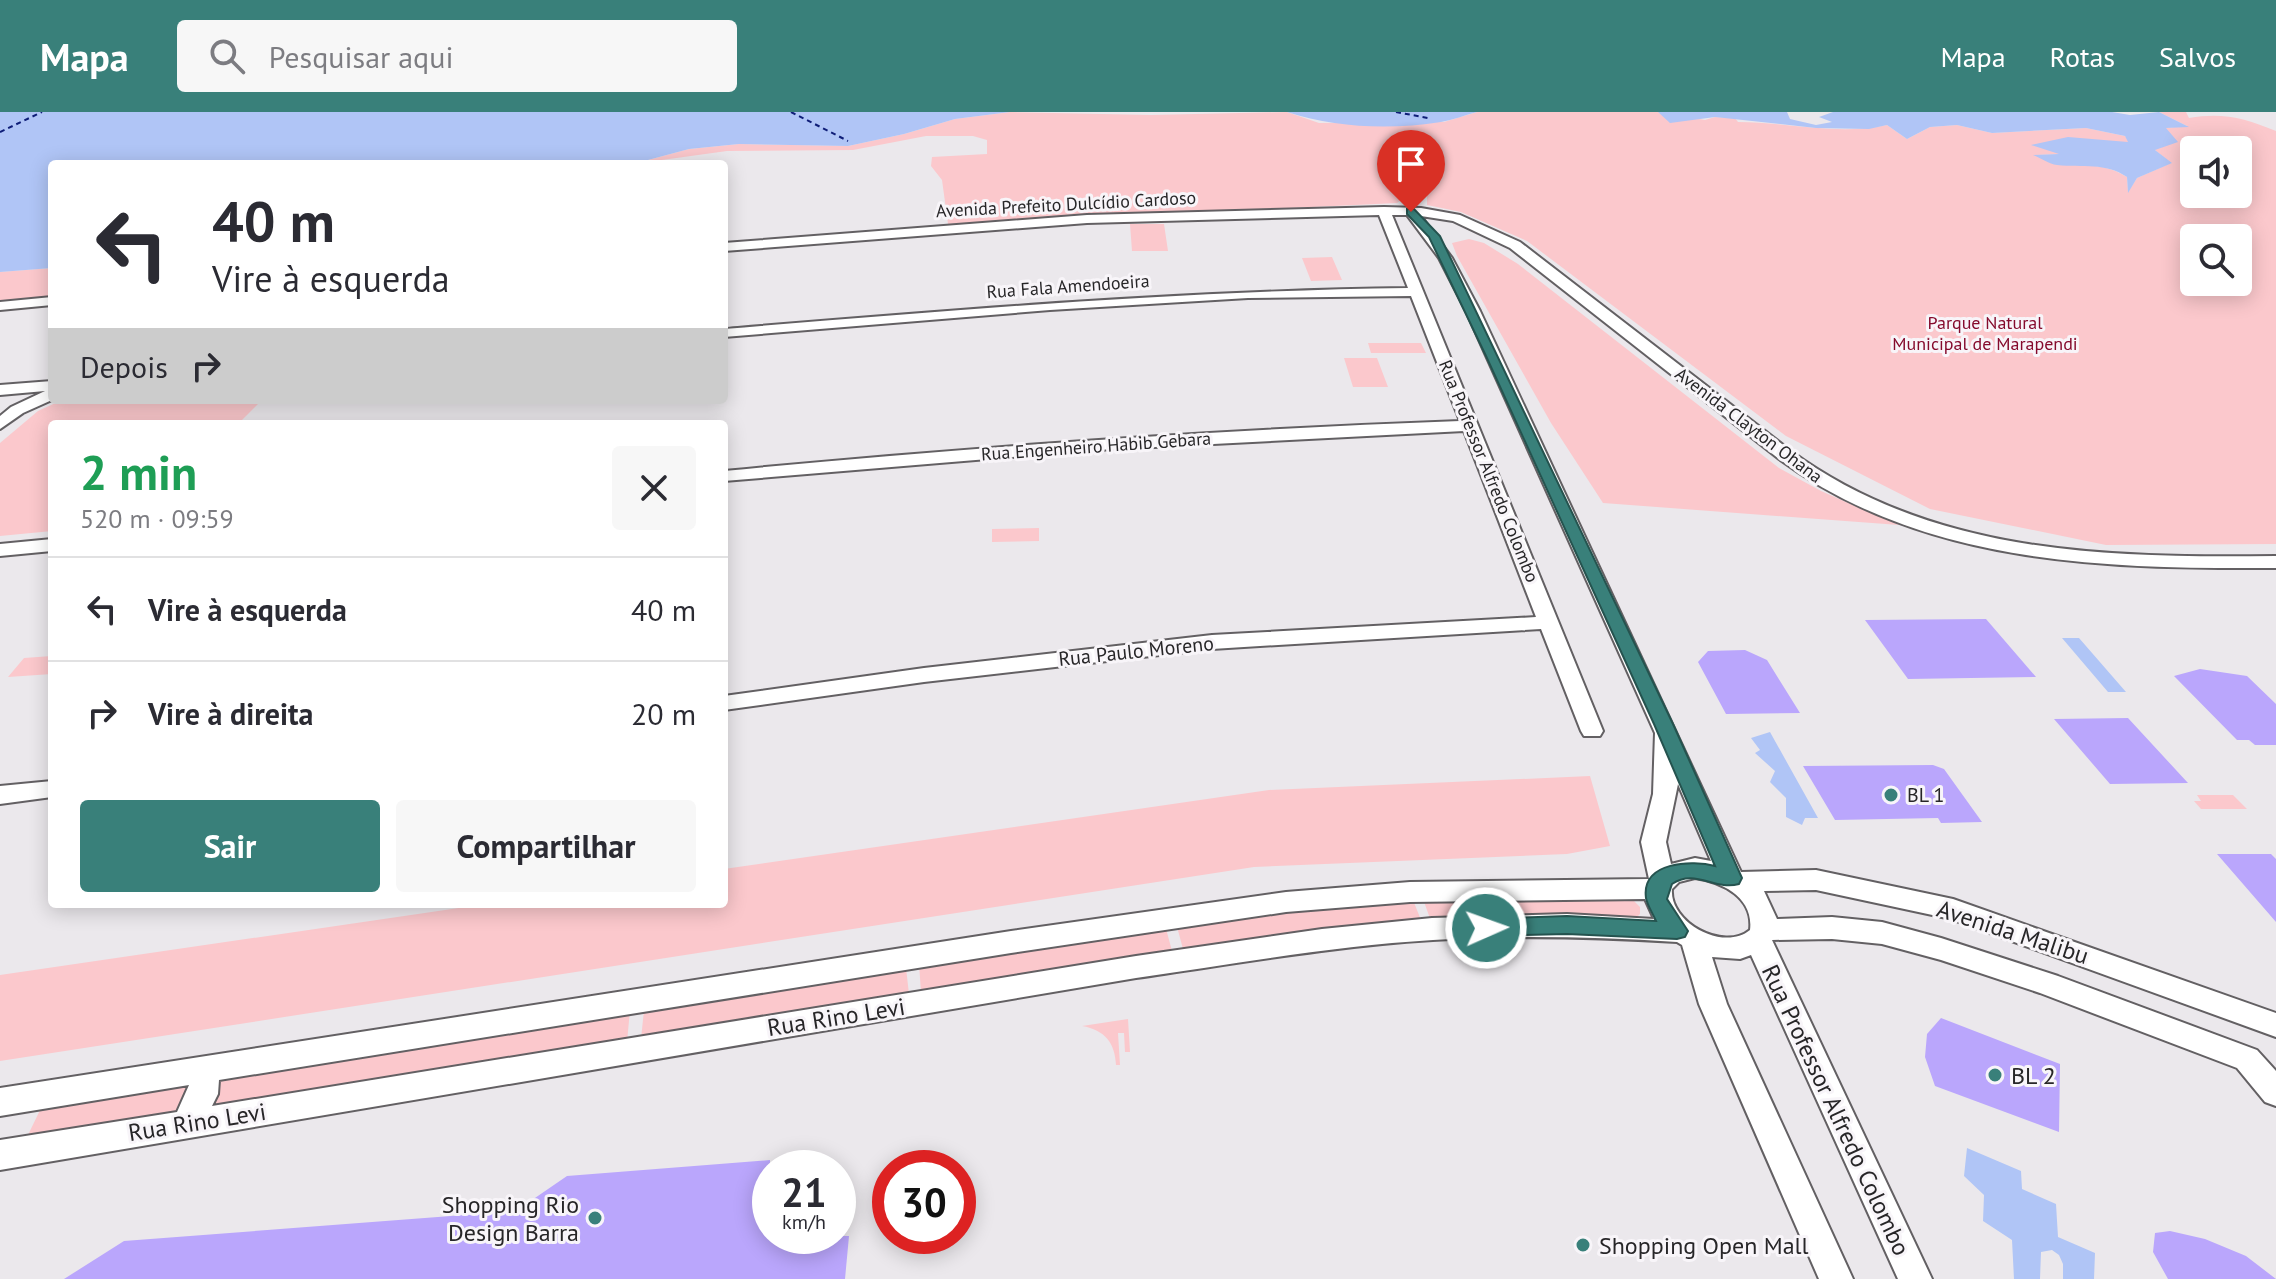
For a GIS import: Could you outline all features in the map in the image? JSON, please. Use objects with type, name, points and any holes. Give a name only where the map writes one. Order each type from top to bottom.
[{"type":"street","name":"Rua Professor Alfredo Colombo","points":[[1384,211],[1592,731]]},
{"type":"street","name":"Avenida Prefeito Dulcídio Cardoso","points":[[728,247],[1087,219],[1411,212]]},
{"type":"street","name":"Avenida Clayton Ohana","points":[[1411,212],[1456,218],[1515,245],[1779,451],[1824,483],[1886,513],[1938,532],[2019,550],[2120,562],[2276,562]]},
{"type":"street","points":[[1411,212],[1434,236],[1736,881]]},
{"type":"street","name":"Avenida Clayton Ohana","points":[[1434,236],[1463,231],[1494,233]]},
{"type":"street","name":"Rua Fala Amendoeira","points":[[728,333],[1050,306],[1233,295],[1416,292]]},
{"type":"street","points":[[0,306],[48,301]]},
{"type":"street","points":[[0,390],[48,386]]},
{"type":"street","points":[[0,424],[8,412],[48,396]]},
{"type":"street","name":"Rua Engenheiro Habib Gebara","points":[[728,476],[831,465],[1282,432],[1469,426]]},
{"type":"street","points":[[0,550],[48,545]]},
{"type":"street","name":"Rua Paulo Moreno","points":[[728,702],[924,675],[1212,642],[1550,622]]},
{"type":"street","points":[[1664,724],[1665,794],[1651,840],[1661,884],[1660,910],[1686,936],[1717,1015],[1836,1279]]},
{"type":"street","points":[[0,795],[48,789]]},
{"type":"street","points":[[0,1102],[995,944],[1286,902],[1410,892],[1661,884],[1672,873],[1695,868],[1736,881],[1759,901],[1764,911],[1761,935],[1744,947],[1727,949],[1686,936]]},
{"type":"street","name":"Avenida Malibu","points":[[1736,881],[1816,880],[1953,909],[2276,1025]]},
{"type":"street","name":"Rua Rino Levi","points":[[0,1155],[1136,967],[1322,940],[1432,929],[1567,925],[1686,936]]},
{"type":"street","name":"Avenida Malibu","points":[[1761,935],[1832,928],[1882,933],[1941,949],[2048,984],[2247,1059],[2276,1093]]},
{"type":"street","name":"Rua Professor Alfredo Colombo","points":[[1761,935],[1915,1279]]},
{"type":"street","points":[[2246,1015],[2247,1059]]},
{"type":"street","points":[[187,1123],[203,1094],[205,1069]]},
{"type":"green space","name":"Parque Natural Municipal de Marapendi","points":[[1010,112],[1151,115],[1287,112],[1319,123],[1444,122],[1477,112],[1658,112],[1705,120],[1735,118],[1738,122],[1831,129],[1887,125],[1907,139],[1930,127],[1957,125],[1992,133],[2086,128],[2125,136],[2129,142],[2033,145],[2062,154],[2036,155],[2060,163],[2116,171],[2127,177],[2128,192],[2137,178],[2171,163],[2155,150],[2165,128],[2187,126],[2159,112],[2186,112],[2189,118],[2233,117],[2276,131],[2276,544],[2106,545],[1930,509],[1786,436],[1527,241],[1461,212],[1427,205],[1427,194],[1420,190],[1402,191],[1404,198],[1397,203],[948,224],[942,180],[931,166],[932,157],[987,154],[987,140],[973,136],[926,136],[853,150],[727,151],[648,160],[689,149],[739,144],[848,146],[955,119]]},
{"type":"green space","points":[[1130,224],[1164,224],[1168,251],[1132,251]]},
{"type":"green space","points":[[1469,239],[1484,243],[1518,264],[1779,468],[1821,491],[1899,525],[1603,503],[1551,423],[1457,256],[1452,243]]},
{"type":"green space","points":[[1332,257],[1342,280],[1311,281],[1302,258]]},
{"type":"green space","points":[[48,268],[48,297],[0,303],[0,272]]},
{"type":"green space","points":[[1368,343],[1421,343],[1426,353],[1371,353]]},
{"type":"green space","points":[[1344,358],[1377,358],[1388,387],[1353,387]]},
{"type":"green space","points":[[53,404],[258,404],[242,420],[48,420],[48,531],[0,536],[0,443],[38,411]]},
{"type":"green space","points":[[1039,528],[1039,541],[992,542],[992,529]]},
{"type":"green space","points":[[48,656],[48,674],[8,677],[24,658]]},
{"type":"green space","points":[[1590,776],[1610,846],[1567,854],[1254,867],[0,1061],[0,975],[459,908],[728,908],[728,868],[1269,790]]},
{"type":"green space","points":[[2197,795],[2233,795],[2247,809],[2201,809],[2194,801],[2201,801]]},
{"type":"green space","points":[[1628,895],[1640,907],[1636,918],[1432,924],[1423,899]]},
{"type":"green space","points":[[1413,900],[1423,925],[1183,949],[1176,923],[1281,910]]},
{"type":"green space","points":[[1165,925],[1172,951],[921,992],[919,964]]},
{"type":"green space","points":[[906,968],[909,994],[641,1039],[644,1010]]},
{"type":"green space","points":[[630,1010],[627,1042],[207,1109],[215,1076]]},
{"type":"green space","points":[[1128,1019],[1130,1052],[1125,1052],[1124,1033],[1118,1033],[1120,1065],[1116,1065],[1114,1050],[1103,1034],[1082,1026]]},
{"type":"green space","points":[[188,1080],[194,1096],[180,1114],[27,1137],[43,1104]]},
{"type":"water","points":[[0,112],[1010,112],[955,119],[848,146],[739,144],[689,149],[648,160],[48,160],[48,268],[0,272]]},
{"type":"water","points":[[1287,112],[1477,112],[1441,122],[1383,127],[1344,124]]},
{"type":"water","points":[[1658,112],[1787,112],[1790,119],[1816,125],[1832,122],[1819,117],[1833,112],[2112,112],[2130,115],[2159,112],[2189,127],[2166,128],[2178,142],[2155,150],[2172,163],[2137,178],[2128,193],[2127,177],[2119,172],[2102,167],[2054,164],[2033,155],[2059,154],[2031,145],[2068,137],[2128,142],[2125,136],[2086,128],[1992,133],[1957,125],[1930,127],[1907,139],[1887,125],[1869,129],[1816,128],[1715,117],[1670,123]]},
{"type":"water","points":[[2062,638],[2079,638],[2126,692],[2108,692]]},
{"type":"water","points":[[1770,732],[1818,818],[1805,818],[1802,825],[1786,817],[1786,798],[1770,782],[1775,771],[1755,753],[1760,750],[1751,738]]},
{"type":"water","points":[[1967,1148],[2021,1171],[2022,1189],[2056,1204],[2058,1237],[2095,1253],[2094,1279],[2063,1279],[2063,1264],[2059,1255],[2052,1250],[2041,1252],[2040,1279],[2014,1279],[2012,1240],[1983,1221],[1984,1195],[1964,1176]]},
{"type":"building","points":[[1986,619],[2036,677],[1908,679],[1865,620]]},
{"type":"building","points":[[1745,650],[1767,660],[1800,713],[1726,714],[1698,662],[1708,651]]},
{"type":"building","points":[[2200,669],[2247,676],[2276,704],[2276,745],[2255,745],[2249,740],[2237,740],[2174,676]]},
{"type":"building","points":[[2128,718],[2188,783],[2110,784],[2054,719]]},
{"type":"building","name":"BL 1","points":[[1933,765],[1944,769],[1982,822],[1941,823],[1938,818],[1835,820],[1803,766]]},
{"type":"building","points":[[2217,854],[2271,854],[2276,859],[2276,922]]},
{"type":"building","name":"BL 2","points":[[1941,1018],[2060,1064],[2059,1132],[1935,1086],[1925,1057],[1927,1034]]},
{"type":"building","name":"Shopping Rio Design Barra","points":[[752,1161],[752,1254],[847,1254],[845,1279],[64,1279],[124,1241],[516,1211],[567,1176]]},
{"type":"building","points":[[2170,1231],[2205,1239],[2246,1256],[2276,1279],[2168,1279],[2153,1252],[2155,1233]]},
{"type":"ferry route","points":[[0,132],[42,112]]},
{"type":"ferry route","points":[[791,112],[848,141]]},
{"type":"ferry route","points":[[1396,112],[1428,118]]},
{"type":"place","name":"BL 1","points":[[1891,795]]},
{"type":"place","name":"BL 2","points":[[1995,1075]]},
{"type":"place","name":"Shopping Rio Design Barra","points":[[595,1218]]},
{"type":"place","name":"Shopping Open Mall","points":[[1583,1245]]},
{"type":"route","points":[[1411,212],[1434,236],[1493,356],[1521,422],[1664,724],[1731,878],[1695,868],[1683,869],[1664,878],[1657,889],[1657,899],[1660,910],[1677,931],[1567,925],[1486,928]]}]
